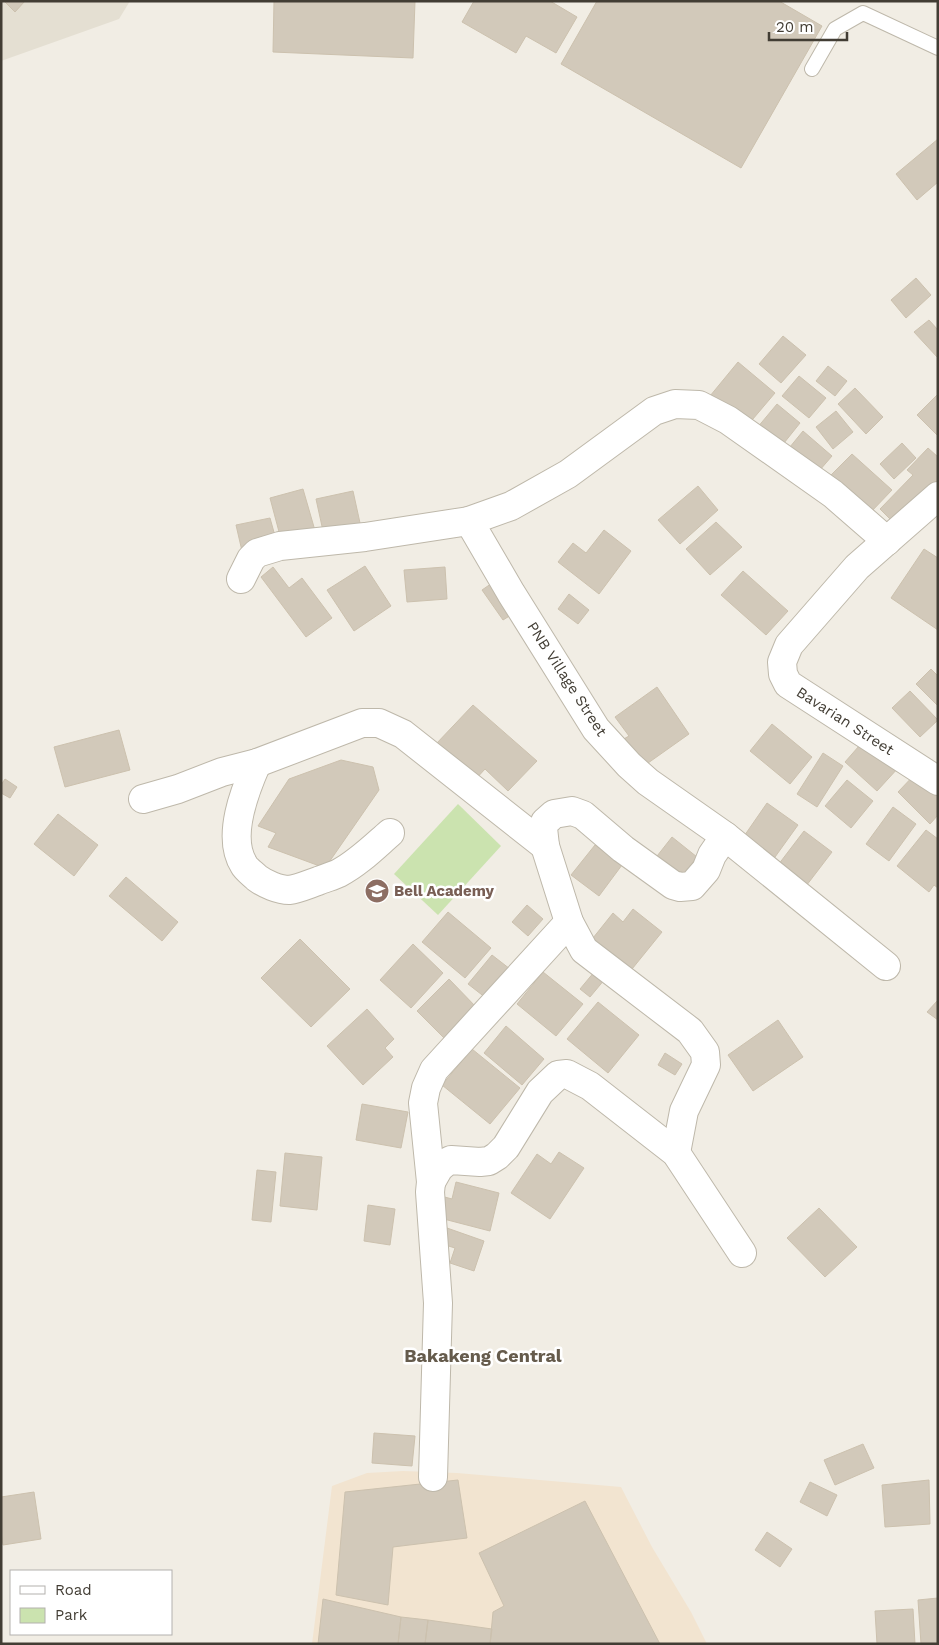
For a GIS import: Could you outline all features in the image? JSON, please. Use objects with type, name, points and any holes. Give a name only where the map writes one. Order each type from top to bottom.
[{"type":"street","points":[[241,579],[251,559],[257,553],[280,546],[365,537],[469,521],[512,506],[568,474],[654,411],[675,404],[699,405],[728,420],[833,494],[887,541]]},
{"type":"street","name":"Bavarian Street","points":[[938,496],[857,567],[789,645],[782,662],[783,674],[788,684],[938,781]]},
{"type":"street","name":"PNB Village Street","points":[[469,521],[511,593],[596,729],[628,764],[648,782],[725,836],[886,966]]},
{"type":"street","points":[[143,799],[178,789],[222,772],[257,763],[362,723],[379,723],[403,734],[545,846]]},
{"type":"street","points":[[257,763],[246,787],[241,807],[237,846],[244,865],[259,879],[273,886],[288,890],[309,885],[340,872],[369,852],[390,833]]},
{"type":"street","points":[[676,1154],[684,1111],[706,1065],[705,1052],[699,1041],[690,1031],[584,950],[569,922],[545,846],[543,828],[545,822],[554,814],[572,811],[583,815],[652,871],[673,885],[680,887],[692,886],[706,870],[712,855],[725,836]]},
{"type":"street","points":[[433,1477],[438,1303],[430,1192],[431,1182],[423,1104],[426,1088],[434,1070],[569,922]]},
{"type":"street","points":[[431,1182],[440,1168],[451,1160],[480,1162],[489,1161],[498,1156],[506,1147],[540,1092],[558,1075],[567,1074],[590,1086],[676,1154],[742,1253]]},
{"type":"lane","points":[[812,69],[836,29],[863,13],[938,48]]},
{"type":"shaded area","points":[[1,1],[130,1],[119,19],[1,61]]},
{"type":"shaded area","points":[[403,1471],[457,1473],[621,1487],[652,1547],[691,1612],[707,1644],[312,1644],[332,1486],[367,1473]]},
{"type":"green space","points":[[458,804],[501,846],[438,915],[394,874]]},
{"type":"building","points":[[4,1],[25,1],[15,12]]},
{"type":"building","points":[[274,1],[415,1],[413,58],[273,52]]},
{"type":"building","points":[[474,1],[550,1],[577,17],[556,53],[526,36],[516,53],[462,22]]},
{"type":"building","points":[[597,1],[779,1],[822,26],[741,168],[561,64]]},
{"type":"building","points":[[938,139],[938,182],[917,200],[896,174]]},
{"type":"building","points":[[916,278],[931,295],[906,318],[891,300]]},
{"type":"building","points":[[929,320],[938,330],[938,358],[914,332]]},
{"type":"building","points":[[783,336],[806,355],[781,383],[759,364]]},
{"type":"building","points":[[738,362],[775,393],[747,426],[710,396]]},
{"type":"building","points":[[828,366],[847,381],[835,396],[816,381]]},
{"type":"building","points":[[799,376],[826,398],[809,418],[782,396]]},
{"type":"building","points":[[855,388],[883,417],[866,434],[838,404]]},
{"type":"building","points":[[938,394],[938,436],[917,415]]},
{"type":"building","points":[[777,404],[800,423],[776,453],[752,434]]},
{"type":"building","points":[[836,411],[853,432],[833,449],[816,427]]},
{"type":"building","points":[[803,431],[832,456],[813,478],[785,453]]},
{"type":"building","points":[[902,443],[916,458],[894,479],[880,464]]},
{"type":"building","points":[[928,448],[938,457],[938,494],[894,523],[880,509],[913,475],[907,470]]},
{"type":"building","points":[[852,454],[892,490],[870,513],[824,482]]},
{"type":"building","points":[[698,486],[718,510],[680,544],[658,520]]},
{"type":"building","points":[[303,489],[316,534],[282,543],[270,498]]},
{"type":"building","points":[[353,491],[362,532],[325,540],[316,499]]},
{"type":"building","points":[[270,518],[277,543],[242,551],[236,525]]},
{"type":"building","points":[[716,522],[742,547],[710,575],[686,549]]},
{"type":"building","points":[[604,530],[631,551],[599,594],[558,562],[573,543],[586,553]]},
{"type":"building","points":[[924,549],[938,558],[938,630],[891,598]]},
{"type":"building","points":[[365,566],[391,606],[354,631],[327,590]]},
{"type":"building","points":[[273,567],[289,588],[302,578],[332,618],[306,637],[261,577]]},
{"type":"building","points":[[445,567],[447,599],[407,602],[404,570]]},
{"type":"building","points":[[743,571],[788,611],[766,635],[721,595]]},
{"type":"building","points":[[498,579],[519,610],[503,620],[482,590]]},
{"type":"building","points":[[569,594],[589,610],[578,624],[558,609]]},
{"type":"building","points":[[931,669],[938,676],[938,706],[916,684]]},
{"type":"building","points":[[657,687],[689,734],[641,768],[622,740],[629,736],[615,717]]},
{"type":"building","points":[[910,691],[938,720],[920,737],[892,708]]},
{"type":"building","points":[[473,705],[537,761],[508,791],[485,769],[474,781],[436,744]]},
{"type":"building","points":[[772,724],[812,757],[790,784],[750,751]]},
{"type":"building","points":[[119,730],[130,770],[65,787],[54,747]]},
{"type":"building","points":[[866,738],[899,767],[877,791],[845,762]]},
{"type":"building","points":[[823,753],[843,766],[817,807],[797,794]]},
{"type":"building","points":[[341,760],[373,767],[379,790],[325,868],[268,847],[276,833],[258,826],[289,779]]},
{"type":"building","points":[[919,770],[938,789],[938,815],[930,824],[898,792]]},
{"type":"building","points":[[5,779],[17,787],[10,798],[1,793],[1,785]]},
{"type":"building","points":[[847,780],[873,801],[851,828],[825,806]]},
{"type":"building","points":[[767,803],[798,825],[770,864],[740,842]]},
{"type":"building","points":[[893,807],[916,824],[889,861],[866,844]]},
{"type":"building","points":[[58,814],[98,845],[74,876],[34,844]]},
{"type":"building","points":[[926,830],[938,839],[938,888],[934,885],[929,892],[897,866]]},
{"type":"building","points":[[804,831],[832,852],[803,890],[775,869]]},
{"type":"building","points":[[672,837],[697,857],[675,885],[650,865]]},
{"type":"building","points":[[595,845],[622,865],[599,896],[571,875]]},
{"type":"building","points":[[126,877],[178,922],[162,941],[109,896]]},
{"type":"building","points":[[527,905],[543,919],[528,936],[512,922]]},
{"type":"building","points":[[633,909],[662,932],[628,974],[589,943],[613,913],[623,922]]},
{"type":"building","points":[[448,912],[491,948],[465,978],[422,942]]},
{"type":"building","points":[[300,939],[350,989],[311,1027],[261,978]]},
{"type":"building","points":[[413,944],[443,973],[411,1008],[380,980]]},
{"type":"building","points":[[492,955],[510,969],[486,998],[468,984]]},
{"type":"building","points":[[595,971],[605,979],[590,997],[580,989]]},
{"type":"building","points":[[543,972],[583,1004],[556,1036],[517,1004]]},
{"type":"building","points":[[449,979],[477,1008],[446,1040],[417,1011]]},
{"type":"building","points":[[938,1000],[938,1020],[927,1012]]},
{"type":"building","points":[[598,1002],[639,1035],[608,1073],[567,1039]]},
{"type":"building","points":[[367,1009],[394,1039],[385,1048],[393,1057],[363,1085],[327,1046]]},
{"type":"building","points":[[778,1020],[803,1057],[753,1091],[728,1055]]},
{"type":"building","points":[[506,1026],[544,1059],[522,1085],[484,1053]]},
{"type":"building","points":[[472,1049],[520,1088],[490,1124],[442,1085]]},
{"type":"building","points":[[665,1053],[682,1064],[675,1075],[658,1065]]},
{"type":"building","points":[[362,1104],[408,1112],[401,1148],[356,1140]]},
{"type":"building","points":[[559,1152],[584,1168],[550,1219],[511,1193],[537,1154],[551,1164]]},
{"type":"building","points":[[285,1153],[322,1157],[317,1210],[280,1206]]},
{"type":"building","points":[[257,1170],[276,1172],[271,1222],[252,1220]]},
{"type":"building","points":[[456,1182],[499,1193],[490,1231],[436,1217],[441,1196],[452,1199]]},
{"type":"building","points":[[368,1205],[395,1209],[390,1245],[364,1241]]},
{"type":"building","points":[[819,1208],[857,1247],[825,1277],[787,1238]]},
{"type":"building","points":[[447,1228],[484,1241],[474,1271],[450,1263],[455,1248],[442,1244]]},
{"type":"building","points":[[374,1433],[415,1436],[412,1466],[372,1463]]},
{"type":"building","points":[[863,1444],[874,1468],[835,1485],[824,1460]]},
{"type":"building","points":[[458,1480],[467,1538],[393,1547],[388,1605],[336,1595],[345,1492]]},
{"type":"building","points":[[929,1480],[930,1524],[885,1527],[882,1485]]},
{"type":"building","points":[[810,1482],[837,1495],[827,1516],[800,1502]]},
{"type":"building","points":[[34,1492],[41,1539],[3,1545],[1,1497]]},
{"type":"building","points":[[585,1501],[660,1644],[490,1644],[493,1612],[504,1606],[479,1553]]},
{"type":"building","points":[[767,1532],[792,1549],[780,1567],[755,1550]]},
{"type":"building","points":[[938,1598],[938,1644],[921,1644],[918,1600]]},
{"type":"building","points":[[323,1599],[401,1617],[398,1644],[318,1644]]},
{"type":"building","points":[[913,1609],[915,1644],[877,1644],[875,1611]]},
{"type":"building","points":[[401,1617],[428,1620],[425,1644],[398,1644]]},
{"type":"building","points":[[428,1620],[492,1629],[490,1644],[425,1644]]},
{"type":"place","name":"Bell Academy","points":[[377,891]]},
{"type":"district","name":"Bakakeng Central","points":[[483,1356]]}]
